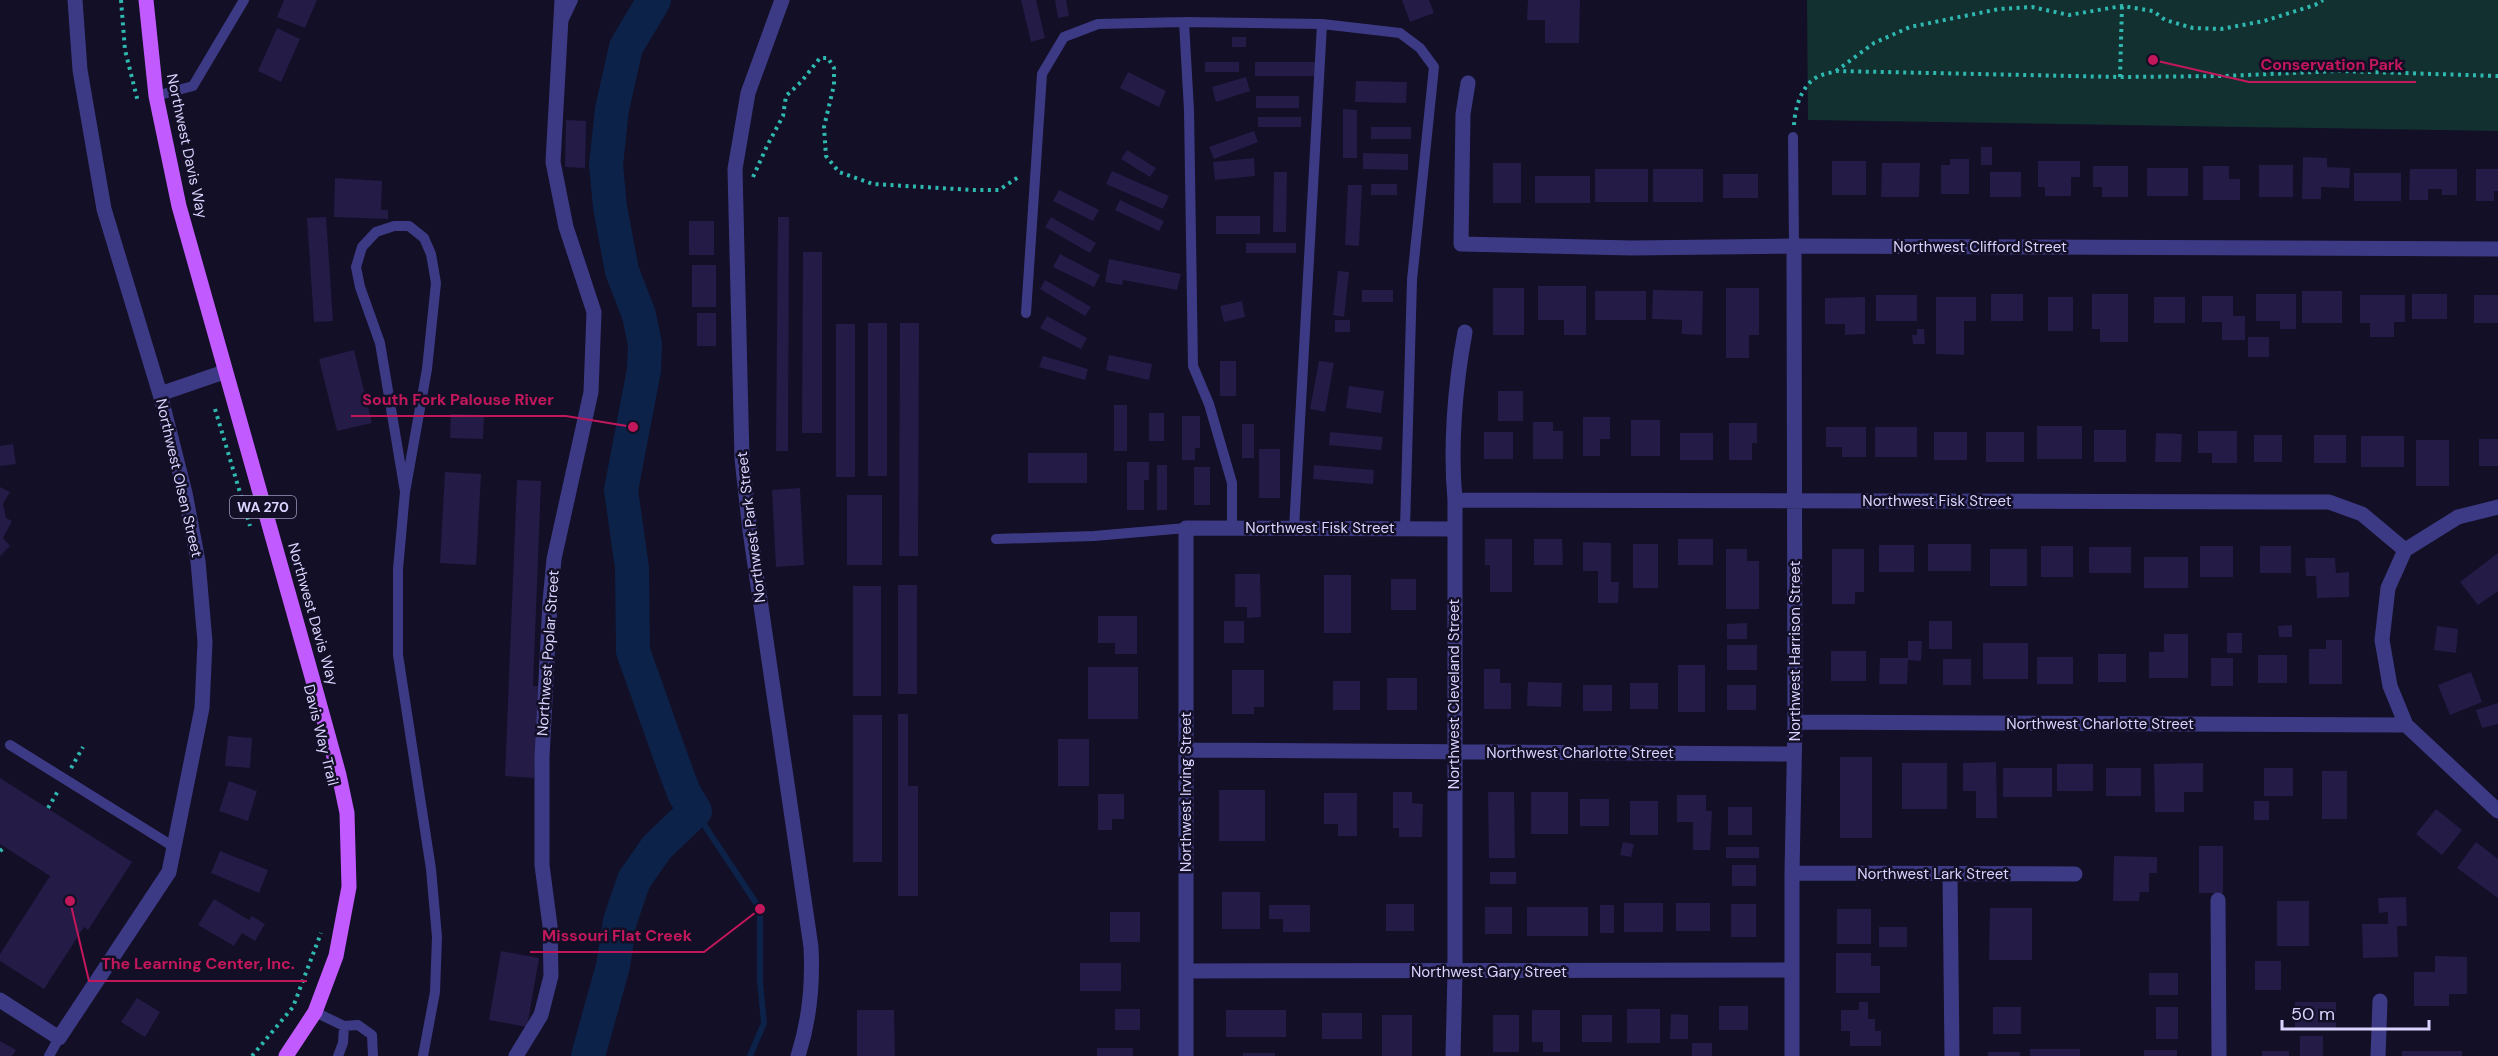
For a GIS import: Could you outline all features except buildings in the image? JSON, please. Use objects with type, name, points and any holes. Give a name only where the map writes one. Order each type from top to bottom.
[{"type":"main road","name":"Northwest Davis Way","points":[[146,0],[156,96],[179,206],[224,372],[312,677],[347,813],[349,887],[336,956],[315,1012],[286,1056]]},
{"type":"street","name":"Northwest Olsen Street","points":[[59,1038],[169,872],[202,708],[205,642],[198,561],[185,493],[160,394],[104,209],[80,70],[75,0]]},
{"type":"street","name":"Northwest Poplar Street","points":[[516,1056],[541,1015],[551,976],[550,926],[542,865],[542,757],[550,602],[554,559],[576,466],[592,381],[594,312],[566,227],[553,162],[562,0]]},
{"type":"street","name":"Northwest Park Street","points":[[782,0],[748,93],[735,169],[743,470],[751,543],[811,946],[813,982],[810,1011],[798,1056]]},
{"type":"street","name":"Northwest Clifford Street","points":[[1468,83],[1463,114],[1461,244],[1632,248],[1794,246],[2498,249]]},
{"type":"street","name":"Northwest Harrison Street","points":[[1791,1056],[1795,722],[1794,246]]},
{"type":"street","name":"Northwest Cleveland Street","points":[[1453,1056],[1455,500],[1452,475],[1460,362],[1465,332]]},
{"type":"street","points":[[160,394],[224,372]]},
{"type":"street","name":"Northwest Fisk Street","points":[[1455,500],[2329,502],[2362,514],[2405,550]]},
{"type":"street","points":[[2498,507],[2457,517],[2405,550],[2388,588],[2382,640],[2390,686],[2406,725],[2498,811]]},
{"type":"street","name":"Northwest Fisk Street","points":[[1186,528],[1454,529]]},
{"type":"street","name":"Northwest Irving Street","points":[[1186,528],[1186,1056]]},
{"type":"street","name":"Northwest Charlotte Street","points":[[1795,722],[2406,725]]},
{"type":"street","name":"Northwest Charlotte Street","points":[[1186,750],[1794,754]]},
{"type":"street","name":"Northwest Lark Street","points":[[1792,873],[2075,874]]},
{"type":"street","points":[[1950,874],[1952,1056]]},
{"type":"street","points":[[2218,900],[2218,1056]]},
{"type":"street","name":"Northwest Gary Street","points":[[1187,971],[1791,970]]},
{"type":"street","points":[[0,1000],[59,1038]]},
{"type":"street","points":[[2378,1056],[2380,1001]]},
{"type":"lane","points":[[156,96],[193,86],[244,0]]},
{"type":"lane","points":[[562,24],[573,0]]},
{"type":"lane","points":[[1184,22],[1189,111],[1193,366],[1209,404],[1232,483],[1232,528]]},
{"type":"lane","points":[[1026,313],[1042,74],[1064,37],[1098,24],[1184,22],[1322,24],[1400,33],[1420,48],[1434,67],[1412,280],[1406,528]]},
{"type":"lane","points":[[1294,529],[1322,24]]},
{"type":"lane","points":[[1793,137],[1794,246]]},
{"type":"lane","points":[[405,492],[380,343],[360,287],[356,267],[362,247],[376,232],[394,226],[409,226],[424,238],[432,254],[436,283],[427,369],[405,492],[398,569],[398,655],[430,869],[437,937],[435,992],[423,1056]]},
{"type":"lane","points":[[996,539],[1094,536],[1186,528]]},
{"type":"lane","points":[[10,745],[174,848]]},
{"type":"lane","points":[[315,1012],[344,1026],[358,1025],[372,1035],[373,1056]]},
{"type":"lane","points":[[338,1056],[343,1043],[344,1026]]},
{"type":"lane","points":[[48,1056],[59,1038]]},
{"type":"path","points":[[1836,71],[1874,43],[1910,27],[1998,9],[2032,7],[2069,15],[2122,6],[2153,11],[2165,20],[2193,28],[2221,29],[2264,21],[2315,5],[2323,0]]},
{"type":"path","points":[[2120,77],[2122,6]]},
{"type":"path","points":[[736,209],[750,186],[766,146],[783,116],[786,96],[801,82],[820,58],[828,58],[834,68],[834,85],[824,127],[826,156],[839,172],[873,184],[999,190],[1036,162]]},
{"type":"path","points":[[1793,137],[1795,111],[1803,90],[1817,77],[1836,71],[2120,77],[2224,76],[2339,71],[2498,75]]},
{"type":"path","points":[[215,409],[252,534]]},
{"type":"path","points":[[73,765],[83,747]]},
{"type":"path","points":[[48,808],[56,793]]},
{"type":"path","points":[[252,1056],[293,1007],[316,952],[324,925]]},
{"type":"green space","points":[[1807,0],[2498,0],[2498,131],[1808,120]]},
{"type":"waterway","points":[[588,1056],[613,966],[620,921],[634,880],[657,847],[695,811],[684,793],[633,651],[632,568],[621,490],[644,370],[645,344],[639,315],[622,271],[610,207],[606,165],[612,109],[626,47],[654,0]]},
{"type":"waterway","points":[[695,811],[760,909],[760,982],[764,1023],[750,1056]]},
{"type":"place","name":"Conservation Park","points":[[2153,60]]},
{"type":"place","name":"South Fork Palouse River","points":[[633,427]]},
{"type":"place","name":"The Learning Center, Inc.","points":[[70,901]]},
{"type":"place","name":"Missouri Flat Creek","points":[[760,909]]}]
